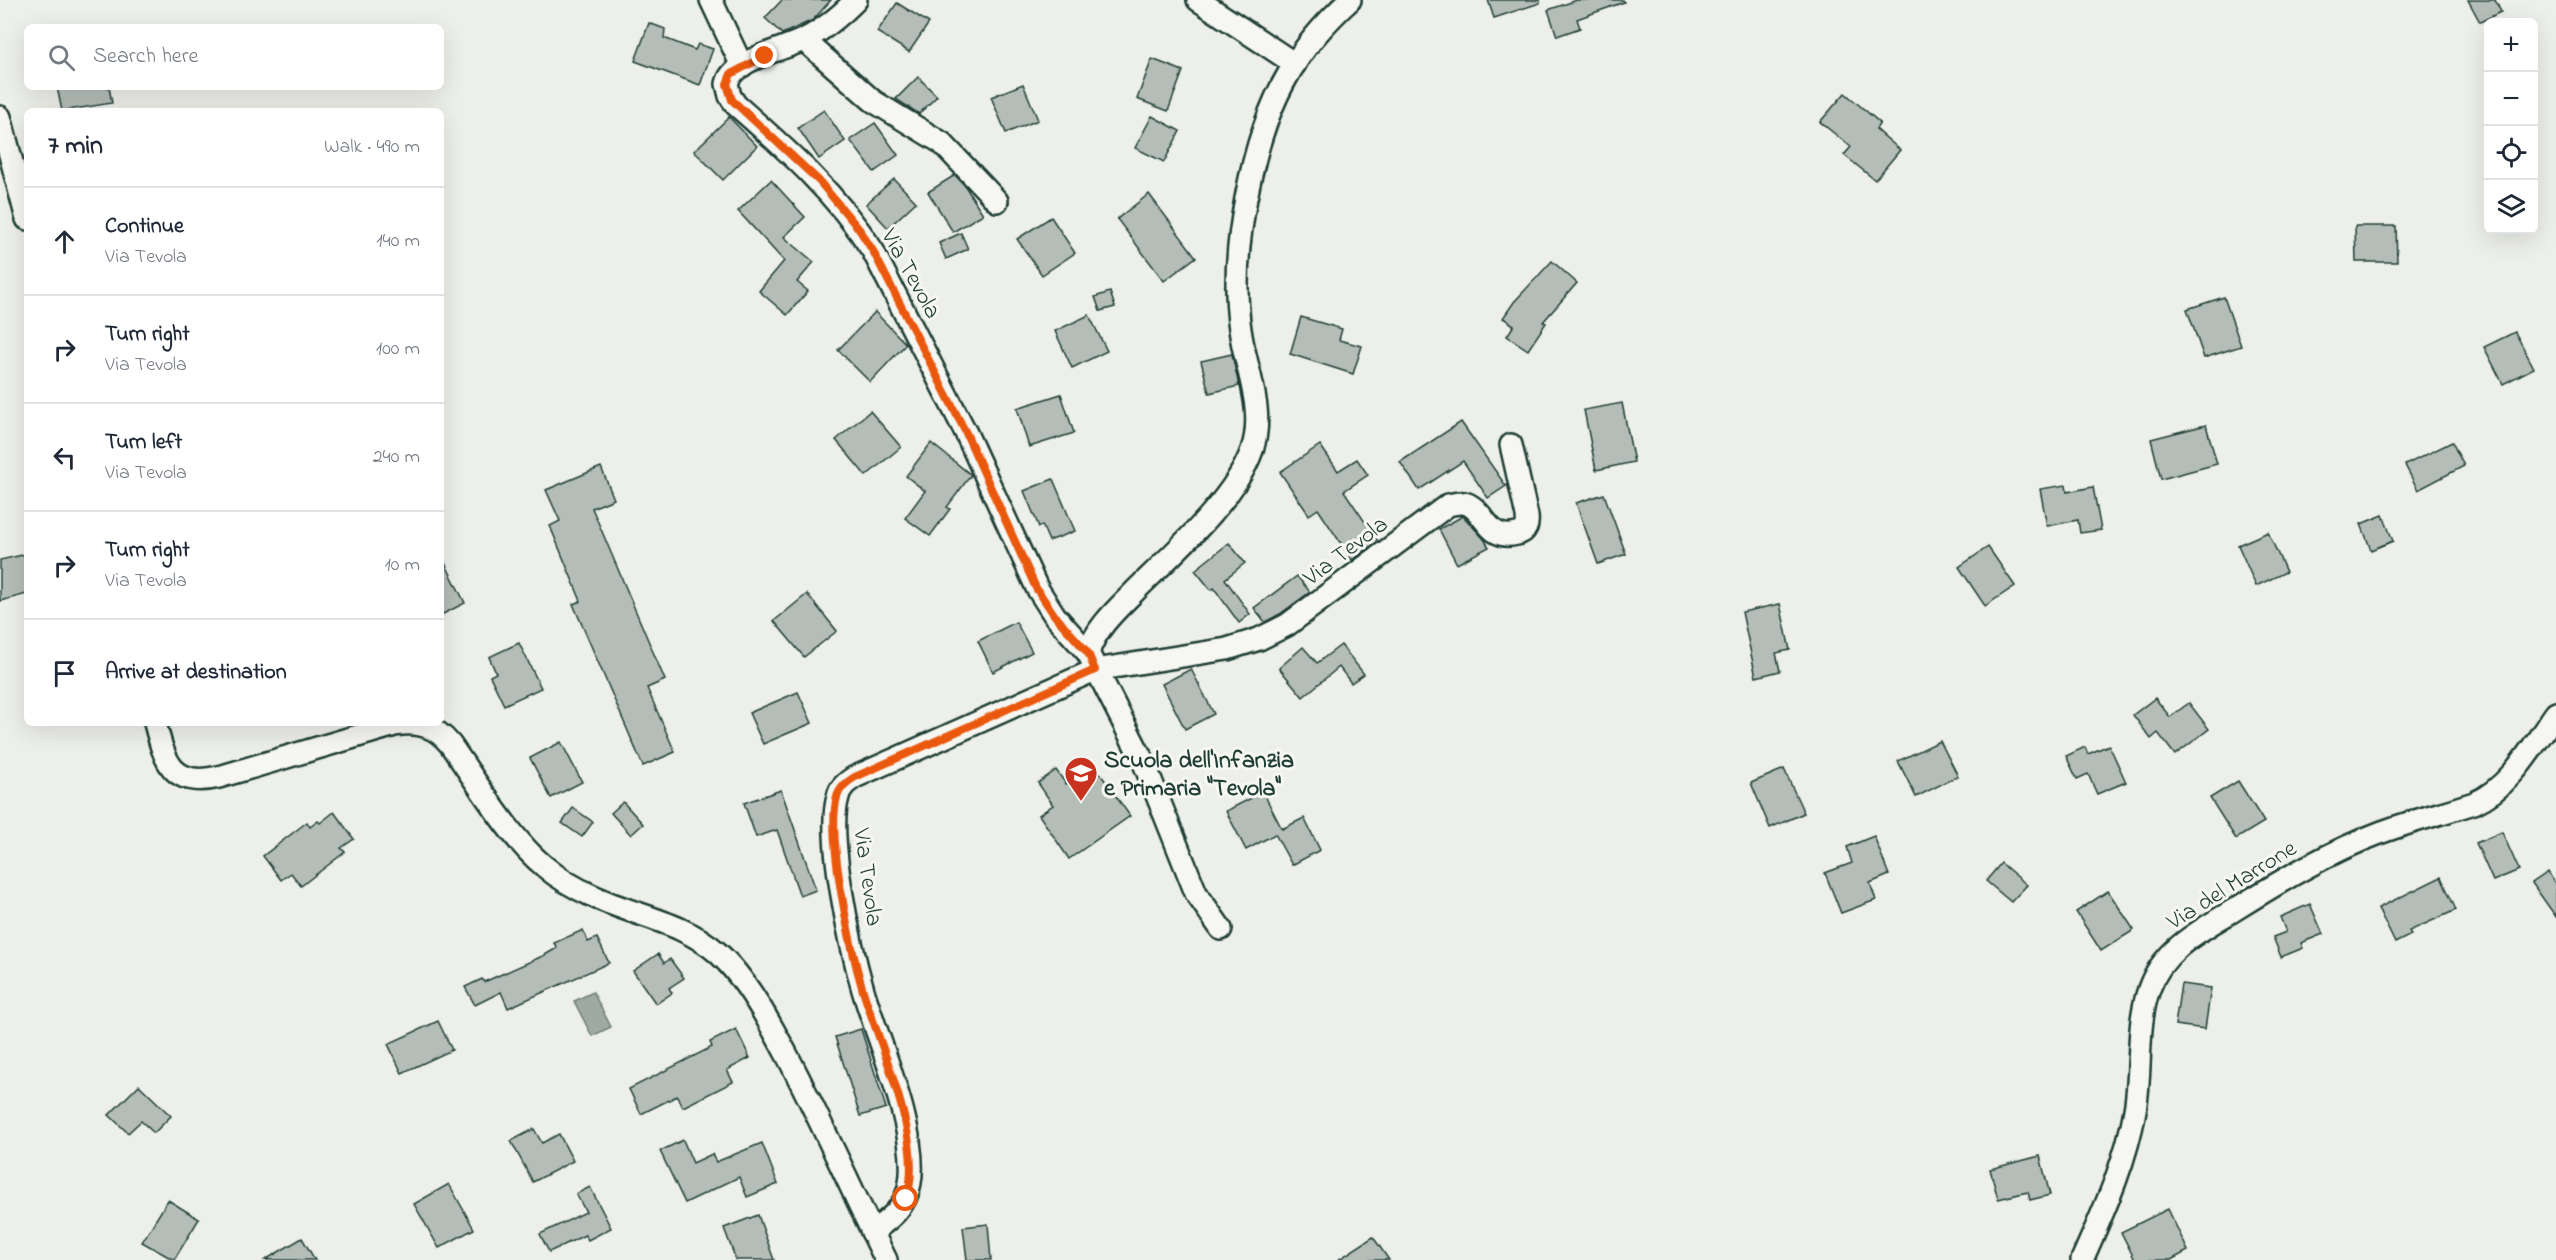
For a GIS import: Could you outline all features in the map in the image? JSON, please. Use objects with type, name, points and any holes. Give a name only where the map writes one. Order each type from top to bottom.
[{"type":"street","points":[[711,0],[742,66],[804,40],[856,0]]},
{"type":"street","points":[[1198,0],[1295,64]]},
{"type":"street","points":[[1091,662],[1102,626],[1202,522],[1230,489],[1252,451],[1256,427],[1256,407],[1240,328],[1238,272],[1248,194],[1272,108],[1295,64],[1350,0]]},
{"type":"street","points":[[804,40],[873,101],[942,143],[998,201]]},
{"type":"street","name":"Via Tevola","points":[[742,66],[728,79],[728,92],[732,100],[819,181],[859,229],[873,251],[966,433],[1036,588],[1091,662],[1144,763],[1196,893],[1221,929]]},
{"type":"street","points":[[0,117],[24,208]]},
{"type":"street","name":"Via Tevola","points":[[872,1232],[898,1211],[906,1199],[911,1161],[903,1119],[863,991],[850,936],[836,847],[836,807],[840,791],[848,781],[1091,662],[1227,649],[1269,635],[1287,625],[1442,509],[1452,504],[1470,505],[1487,526],[1496,531],[1510,535],[1524,532],[1527,528],[1527,516],[1511,445]]},
{"type":"street","name":"Via del Marrone","points":[[2082,1260],[2112,1191],[2132,1128],[2139,1086],[2142,1024],[2147,995],[2157,971],[2172,951],[2193,935],[2324,857],[2382,832],[2474,803],[2487,796],[2508,778],[2556,713]]},
{"type":"street","points":[[157,726],[163,750],[172,768],[180,775],[198,780],[219,777],[392,726]]},
{"type":"street","points":[[426,726],[435,729],[450,744],[520,841],[545,868],[596,898],[684,931],[709,946],[724,959],[754,999],[780,1042],[822,1124],[886,1260]]},
{"type":"shaded area","points":[[593,992],[611,1027],[592,1036],[574,1001]]},
{"type":"building","points":[[782,0],[831,0],[813,20],[782,34],[765,18]]},
{"type":"building","points":[[1488,0],[1540,0],[1540,3],[1494,18]]},
{"type":"building","points":[[1577,0],[1623,0],[1624,2],[1577,19],[1580,28],[1557,36],[1548,10]]},
{"type":"building","points":[[2468,0],[2495,0],[2501,12],[2484,18],[2480,22]]},
{"type":"building","points":[[897,3],[929,23],[909,52],[877,32]]},
{"type":"building","points":[[649,23],[665,29],[664,38],[695,50],[698,44],[713,49],[700,85],[635,61]]},
{"type":"building","points":[[1152,59],[1183,71],[1168,111],[1137,99]]},
{"type":"building","points":[[918,77],[937,96],[919,114],[896,99]]},
{"type":"building","points":[[1023,84],[1038,120],[1006,133],[991,97]]},
{"type":"building","points":[[58,90],[110,90],[112,103],[81,108],[61,108]]},
{"type":"building","points":[[1845,93],[1880,123],[1876,129],[1900,150],[1875,180],[1844,155],[1851,147],[1820,122]]},
{"type":"building","points":[[824,110],[845,141],[819,159],[798,128]]},
{"type":"building","points":[[1152,116],[1180,131],[1164,162],[1135,148]]},
{"type":"building","points":[[729,117],[757,146],[723,180],[694,151]]},
{"type":"building","points":[[875,123],[898,155],[874,172],[850,140]]},
{"type":"building","points":[[955,175],[983,214],[953,232],[928,192]]},
{"type":"building","points":[[894,179],[916,202],[888,228],[866,204]]},
{"type":"building","points":[[771,180],[805,217],[784,237],[814,262],[797,282],[808,291],[787,315],[759,291],[784,261],[738,211]]},
{"type":"building","points":[[1149,194],[1196,257],[1164,281],[1117,219]]},
{"type":"building","points":[[1051,217],[1075,253],[1042,275],[1017,239]]},
{"type":"building","points":[[2355,226],[2396,226],[2397,262],[2356,262]]},
{"type":"building","points":[[961,233],[968,249],[946,259],[939,243]]},
{"type":"building","points":[[1552,261],[1577,283],[1543,322],[1546,323],[1528,350],[1507,336],[1514,325],[1503,318],[1514,302]]},
{"type":"building","points":[[1110,292],[1115,307],[1100,311],[1095,297]]},
{"type":"building","points":[[2224,297],[2241,346],[2204,358],[2187,309]]},
{"type":"building","points":[[875,312],[906,344],[870,382],[838,350]]},
{"type":"building","points":[[1089,315],[1107,351],[1072,368],[1055,331]]},
{"type":"building","points":[[1301,317],[1342,329],[1339,340],[1362,346],[1353,374],[1290,354]]},
{"type":"building","points":[[2515,332],[2534,368],[2503,384],[2484,347]]},
{"type":"building","points":[[1232,354],[1239,386],[1209,393],[1201,361]]},
{"type":"building","points":[[1061,394],[1074,433],[1029,447],[1017,408]]},
{"type":"building","points":[[1622,403],[1634,462],[1596,470],[1584,410]]},
{"type":"building","points":[[870,411],[901,447],[866,476],[836,440]]},
{"type":"building","points":[[1461,422],[1506,486],[1488,498],[1463,461],[1419,490],[1400,462]]},
{"type":"building","points":[[2206,425],[2217,464],[2161,479],[2151,439]]},
{"type":"building","points":[[2452,442],[2464,466],[2418,490],[2405,465]]},
{"type":"building","points":[[931,443],[971,475],[947,507],[950,509],[930,536],[905,518],[925,491],[906,476]]},
{"type":"building","points":[[1320,445],[1338,471],[1357,459],[1368,475],[1344,491],[1378,541],[1352,560],[1318,509],[1309,515],[1280,472]]},
{"type":"building","points":[[601,467],[614,499],[592,508],[665,680],[647,688],[675,752],[643,766],[573,604],[581,601],[550,526],[560,521],[546,490]]},
{"type":"building","points":[[1053,479],[1075,531],[1049,541],[1042,525],[1039,527],[1024,491]]},
{"type":"building","points":[[2066,485],[2067,492],[2093,487],[2101,530],[2080,533],[2078,520],[2047,526],[2040,489]]},
{"type":"building","points":[[1604,494],[1626,554],[1598,564],[1576,503]]},
{"type":"building","points":[[2383,515],[2393,541],[2371,550],[2361,524]]},
{"type":"building","points":[[1463,516],[1489,547],[1457,564],[1439,529]]},
{"type":"building","points":[[2268,532],[2286,572],[2256,586],[2238,545]]},
{"type":"building","points":[[1229,543],[1245,563],[1225,579],[1250,614],[1239,623],[1214,588],[1211,590],[1195,570]]},
{"type":"building","points":[[1988,547],[2015,586],[1985,606],[1959,567]]},
{"type":"building","points":[[24,555],[24,595],[0,601],[0,560]]},
{"type":"building","points":[[444,561],[465,603],[444,614]]},
{"type":"building","points":[[1297,576],[1310,592],[1265,622],[1254,608]]},
{"type":"building","points":[[807,594],[837,631],[804,657],[774,621]]},
{"type":"building","points":[[1780,604],[1790,650],[1776,653],[1780,671],[1756,677],[1742,612]]},
{"type":"building","points":[[1016,622],[1032,652],[993,672],[978,641]]},
{"type":"building","points":[[519,643],[541,688],[504,705],[490,676],[496,673],[489,657]]},
{"type":"building","points":[[1341,645],[1364,674],[1351,683],[1339,667],[1303,697],[1279,668],[1303,647],[1317,663]]},
{"type":"building","points":[[1191,669],[1214,714],[1185,729],[1162,684]]},
{"type":"building","points":[[798,692],[812,723],[763,744],[749,713]]},
{"type":"building","points":[[2155,698],[2170,717],[2189,703],[2209,729],[2175,755],[2158,733],[2151,739],[2133,715]]},
{"type":"building","points":[[1940,741],[1958,776],[1916,797],[1898,761]]},
{"type":"building","points":[[561,742],[582,782],[551,798],[530,758]]},
{"type":"building","points":[[2109,745],[2126,782],[2097,794],[2088,774],[2077,779],[2066,756],[2085,747],[2088,754]]},
{"type":"building","points":[[1094,765],[1130,816],[1069,859],[1039,815],[1053,805],[1038,783],[1056,770],[1066,784]]},
{"type":"building","points":[[1784,769],[1804,813],[1770,828],[1751,783]]},
{"type":"building","points":[[2238,781],[2264,822],[2236,839],[2210,798]]},
{"type":"building","points":[[781,790],[816,890],[800,896],[777,830],[756,837],[744,803]]},
{"type":"building","points":[[1263,792],[1282,829],[1304,818],[1320,850],[1292,865],[1275,834],[1246,850],[1226,811]]},
{"type":"building","points":[[623,802],[643,824],[631,835],[611,813]]},
{"type":"building","points":[[573,808],[593,822],[582,837],[562,823]]},
{"type":"building","points":[[334,812],[354,839],[341,848],[345,852],[301,886],[291,873],[281,880],[263,856],[307,822],[310,827],[318,821],[320,823]]},
{"type":"building","points":[[2502,832],[2519,870],[2493,881],[2476,843]]},
{"type":"building","points":[[1874,836],[1889,875],[1870,883],[1876,900],[1841,913],[1825,873],[1852,863],[1847,847]]},
{"type":"building","points":[[2001,863],[2027,885],[2011,902],[1986,881]]},
{"type":"building","points":[[2548,872],[2556,885],[2556,917],[2532,883]]},
{"type":"building","points":[[2441,877],[2456,910],[2409,931],[2411,935],[2395,943],[2378,908]]},
{"type":"building","points":[[2108,891],[2134,930],[2101,951],[2076,912]]},
{"type":"building","points":[[2310,904],[2323,934],[2301,943],[2303,948],[2281,957],[2273,937],[2286,932],[2280,917]]},
{"type":"building","points":[[583,930],[588,942],[597,938],[609,963],[508,1008],[501,992],[475,1005],[465,987],[482,979],[484,982],[545,955],[557,948],[554,943]]},
{"type":"building","points":[[658,954],[664,963],[670,959],[684,978],[669,988],[672,993],[656,1004],[633,971]]},
{"type":"building","points":[[2181,984],[2211,988],[2205,1029],[2175,1025]]},
{"type":"building","points":[[438,1021],[452,1050],[402,1073],[388,1044]]},
{"type":"building","points":[[736,1029],[750,1058],[727,1070],[733,1082],[683,1107],[677,1096],[641,1114],[629,1089],[712,1047],[710,1042]]},
{"type":"building","points":[[861,1029],[886,1108],[860,1116],[835,1037]]},
{"type":"building","points":[[139,1085],[171,1116],[154,1133],[141,1121],[128,1133],[109,1115]]},
{"type":"building","points":[[534,1129],[542,1143],[559,1134],[573,1161],[533,1182],[511,1141]]},
{"type":"building","points":[[683,1140],[693,1163],[712,1154],[716,1162],[762,1143],[778,1184],[747,1197],[739,1177],[685,1203],[660,1151]]},
{"type":"building","points":[[2040,1156],[2050,1195],[2030,1200],[2028,1192],[1998,1199],[1990,1169]]},
{"type":"building","points":[[449,1184],[474,1229],[439,1248],[414,1204]]},
{"type":"building","points":[[590,1187],[611,1228],[588,1240],[585,1235],[549,1252],[540,1234],[586,1212],[576,1194]]},
{"type":"building","points":[[168,1200],[199,1219],[174,1260],[142,1242]]},
{"type":"building","points":[[2168,1209],[2188,1251],[2171,1260],[2135,1260],[2121,1232]]},
{"type":"building","points":[[758,1215],[774,1260],[736,1260],[724,1228]]},
{"type":"building","points":[[988,1224],[991,1260],[967,1260],[963,1227]]},
{"type":"building","points":[[1373,1237],[1389,1260],[1338,1260]]},
{"type":"building","points":[[302,1238],[315,1260],[265,1260]]},
{"type":"place","name":"Scuola dell'Infanzia e Primaria \"Tevola\"","points":[[1081,802]]},
{"type":"route","points":[[765,56],[731,74],[727,84],[732,100],[819,181],[859,229],[892,285],[966,433],[1036,588],[1055,616],[1088,653],[1095,670],[855,777],[843,786],[837,798],[836,847],[853,947],[863,991],[890,1072],[908,1138],[911,1172],[906,1199]]}]
